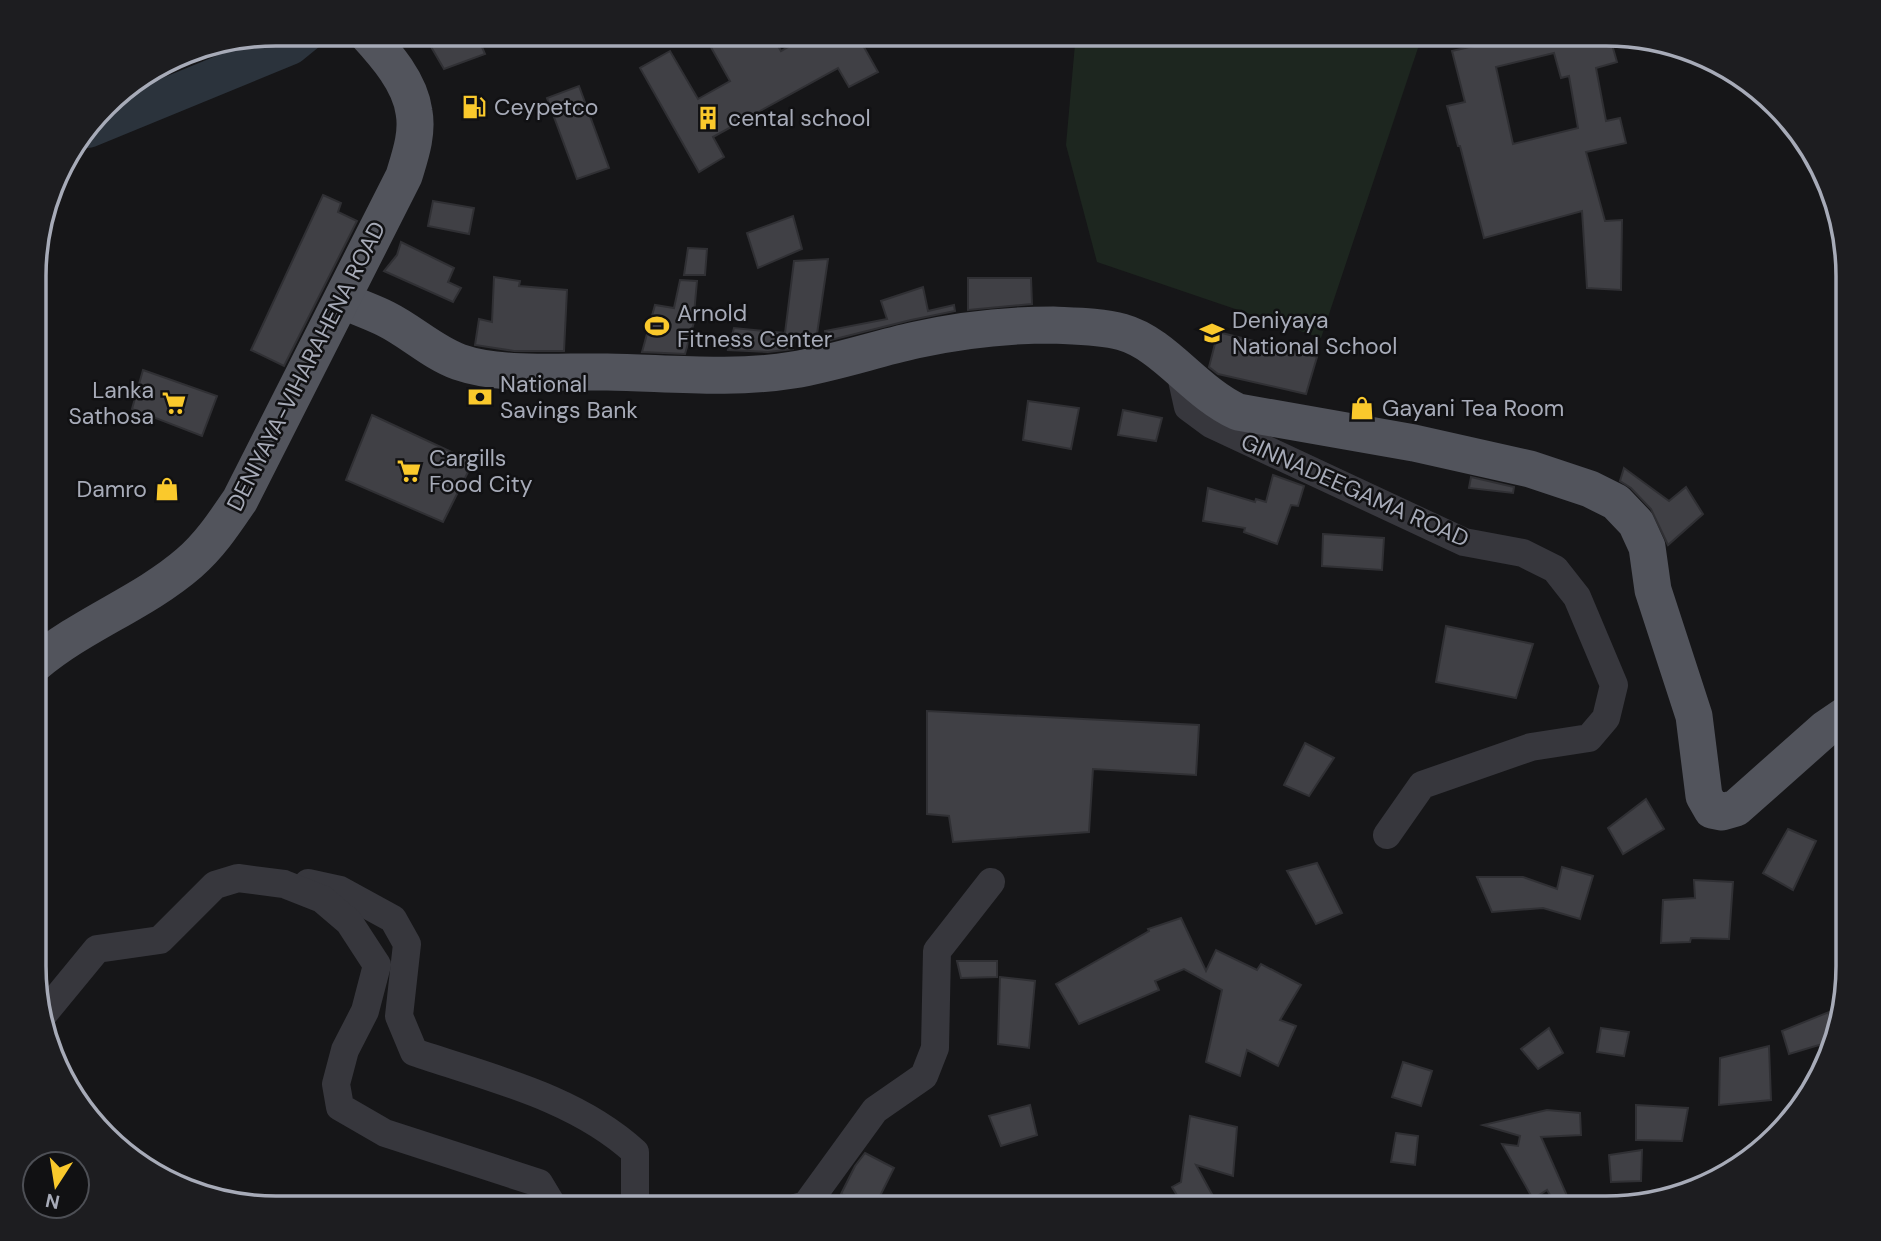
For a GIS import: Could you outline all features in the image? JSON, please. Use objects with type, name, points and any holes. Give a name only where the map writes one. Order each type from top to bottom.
[{"type":"main road","name":"DENIYAYA-VIHARAHENA ROAD","points":[[46,655],[64,641],[141,596],[189,563],[218,532],[240,499],[404,176],[414,143],[414,112],[404,83],[377,46]]},
{"type":"main road","points":[[342,300],[387,319],[438,353],[462,363],[525,371],[735,374],[790,370],[849,359],[916,340],[971,330],[1021,325],[1119,331],[1144,340],[1217,402],[1238,412],[1414,443],[1530,469],[1590,489],[1616,502],[1636,523],[1647,547],[1653,590],[1693,716],[1704,796],[1712,810],[1721,812],[1736,808],[1835,722]]},
{"type":"street","name":"GINNADEEGAMA ROAD","points":[[1180,371],[1188,407],[1211,424],[1464,542],[1523,553],[1555,569],[1577,597],[1614,685],[1606,718],[1589,738],[1531,747],[1422,786],[1387,835]]},
{"type":"street","points":[[49,1007],[97,949],[160,940],[215,885],[238,878],[284,884],[309,883],[340,890],[393,919],[407,944],[399,1016],[414,1052],[560,1103],[612,1131],[635,1152],[635,1196]]},
{"type":"street","points":[[813,1196],[875,1110],[925,1076],[935,1048],[937,951],[991,882]]},
{"type":"street","points":[[284,884],[322,900],[349,922],[377,965],[365,1012],[345,1050],[336,1084],[340,1107],[385,1133],[539,1183],[547,1196]]},
{"type":"shaded area","points":[[1075,46],[1419,46],[1321,338],[1097,262],[1066,145]]},
{"type":"building","points":[[431,46],[482,46],[485,54],[444,69]]},
{"type":"building","name":"cental school","points":[[710,46],[778,46],[781,51],[790,46],[863,46],[878,72],[849,87],[838,68],[713,137],[724,157],[699,172],[640,68],[670,51],[698,99],[730,81]]},
{"type":"building","points":[[1474,46],[1612,46],[1617,62],[1596,68],[1606,121],[1620,118],[1626,143],[1586,152],[1605,221],[1622,220],[1621,290],[1587,288],[1582,211],[1484,238],[1447,106],[1465,102],[1452,51]],"holes":[[[1554,53],[1561,78],[1569,76],[1578,128],[1513,144],[1496,67]]]},
{"type":"building","points":[[579,86],[609,168],[577,179],[547,98]]},
{"type":"building","points":[[323,195],[341,203],[338,212],[357,221],[284,366],[251,350]]},
{"type":"building","points":[[433,201],[474,208],[469,234],[428,226]]},
{"type":"building","points":[[793,216],[802,249],[758,268],[747,233]]},
{"type":"building","points":[[401,242],[454,268],[448,282],[461,288],[453,302],[384,271],[397,255]]},
{"type":"building","points":[[688,248],[707,249],[705,275],[684,275]]},
{"type":"building","points":[[828,259],[816,341],[795,337],[793,349],[768,352],[728,350],[734,328],[785,333],[794,261]]},
{"type":"building","points":[[494,277],[520,281],[519,286],[567,290],[564,351],[514,351],[475,345],[479,319],[492,322]]},
{"type":"building","points":[[968,278],[1031,278],[1032,304],[968,310]]},
{"type":"building","name":"Arnold Fitness Center","points":[[680,280],[697,281],[696,315],[685,354],[642,352],[655,305],[674,308]]},
{"type":"building","points":[[923,287],[928,311],[954,305],[955,311],[827,341],[825,331],[887,319],[881,301]]},
{"type":"building","points":[[1218,332],[1317,357],[1306,394],[1218,374],[1209,367]]},
{"type":"building","name":"Lanka Sathosa","points":[[143,370],[217,396],[202,436],[132,409]]},
{"type":"building","points":[[1028,401],[1079,408],[1071,449],[1023,440]]},
{"type":"building","points":[[1123,410],[1162,418],[1156,441],[1118,435]]},
{"type":"building","name":"Cargills Food City","points":[[372,415],[473,462],[443,522],[346,480]]},
{"type":"building","points":[[1624,468],[1669,501],[1686,487],[1703,514],[1668,545],[1651,509],[1631,488],[1620,481]]},
{"type":"building","points":[[1273,475],[1304,486],[1298,506],[1291,505],[1277,544],[1244,532],[1245,528],[1203,521],[1208,488],[1255,502],[1256,499],[1266,502]]},
{"type":"building","points":[[1471,477],[1514,487],[1513,493],[1469,488]]},
{"type":"building","points":[[1323,534],[1384,538],[1382,570],[1322,566]]},
{"type":"building","points":[[1446,626],[1533,644],[1516,698],[1436,682]]},
{"type":"building","points":[[927,711],[1199,725],[1196,775],[1093,769],[1089,832],[953,842],[949,816],[927,814]]},
{"type":"building","points":[[1305,743],[1334,758],[1309,796],[1284,785]]},
{"type":"building","points":[[1646,799],[1664,829],[1623,854],[1608,828]]},
{"type":"building","points":[[1788,829],[1816,841],[1793,890],[1763,873]]},
{"type":"building","points":[[1317,863],[1342,913],[1316,924],[1287,871]]},
{"type":"building","points":[[1562,867],[1593,876],[1580,919],[1543,908],[1492,912],[1477,877],[1523,877],[1557,889]]},
{"type":"building","points":[[1694,880],[1733,882],[1729,939],[1691,938],[1690,942],[1661,943],[1663,900],[1695,898]]},
{"type":"building","points":[[1181,918],[1206,971],[1216,950],[1257,970],[1261,964],[1301,985],[1280,1020],[1296,1026],[1278,1066],[1247,1050],[1240,1076],[1206,1062],[1222,990],[1184,969],[1155,981],[1159,990],[1079,1024],[1056,984],[1149,931],[1148,929]]},
{"type":"building","points":[[957,961],[997,961],[997,977],[961,978]]},
{"type":"building","points":[[1000,977],[1035,981],[1029,1048],[998,1044]]},
{"type":"building","points":[[1829,1012],[1821,1045],[1789,1054],[1782,1031]]},
{"type":"building","points":[[1549,1028],[1563,1053],[1538,1069],[1521,1049]]},
{"type":"building","points":[[1601,1028],[1629,1032],[1624,1056],[1597,1052]]},
{"type":"building","points":[[1769,1046],[1771,1100],[1719,1105],[1720,1058]]},
{"type":"building","points":[[1403,1062],[1432,1071],[1421,1106],[1392,1097]]},
{"type":"building","points":[[1030,1105],[1037,1135],[1001,1146],[989,1116]]},
{"type":"building","points":[[1636,1105],[1688,1108],[1682,1141],[1636,1140]]},
{"type":"building","points":[[1547,1110],[1580,1113],[1581,1135],[1541,1137],[1567,1195],[1550,1195],[1547,1190],[1539,1195],[1531,1195],[1502,1144],[1518,1146],[1520,1136],[1483,1125]]},
{"type":"building","points":[[1190,1116],[1237,1127],[1233,1176],[1196,1165],[1213,1195],[1177,1195],[1172,1187],[1181,1182]]},
{"type":"building","points":[[1396,1133],[1418,1136],[1415,1165],[1391,1162]]},
{"type":"building","points":[[1642,1150],[1641,1181],[1611,1182],[1609,1155]]},
{"type":"building","points":[[865,1153],[894,1168],[880,1196],[845,1196],[841,1194]]},
{"type":"waterway","points":[[105,122],[290,46]]},
{"type":"place","name":"Ceypetco","points":[[474,107]]},
{"type":"place","name":"cental school","points":[[708,118]]},
{"type":"place","name":"Arnold Fitness Center","points":[[657,326]]},
{"type":"place","name":"Deniyaya National School","points":[[1212,333]]},
{"type":"place","name":"National Savings Bank","points":[[480,397]]},
{"type":"place","name":"Lanka Sathosa","points":[[174,403]]},
{"type":"place","name":"Gayani Tea Room","points":[[1362,408]]},
{"type":"place","name":"Cargills Food City","points":[[409,471]]},
{"type":"place","name":"Damro","points":[[167,489]]}]
